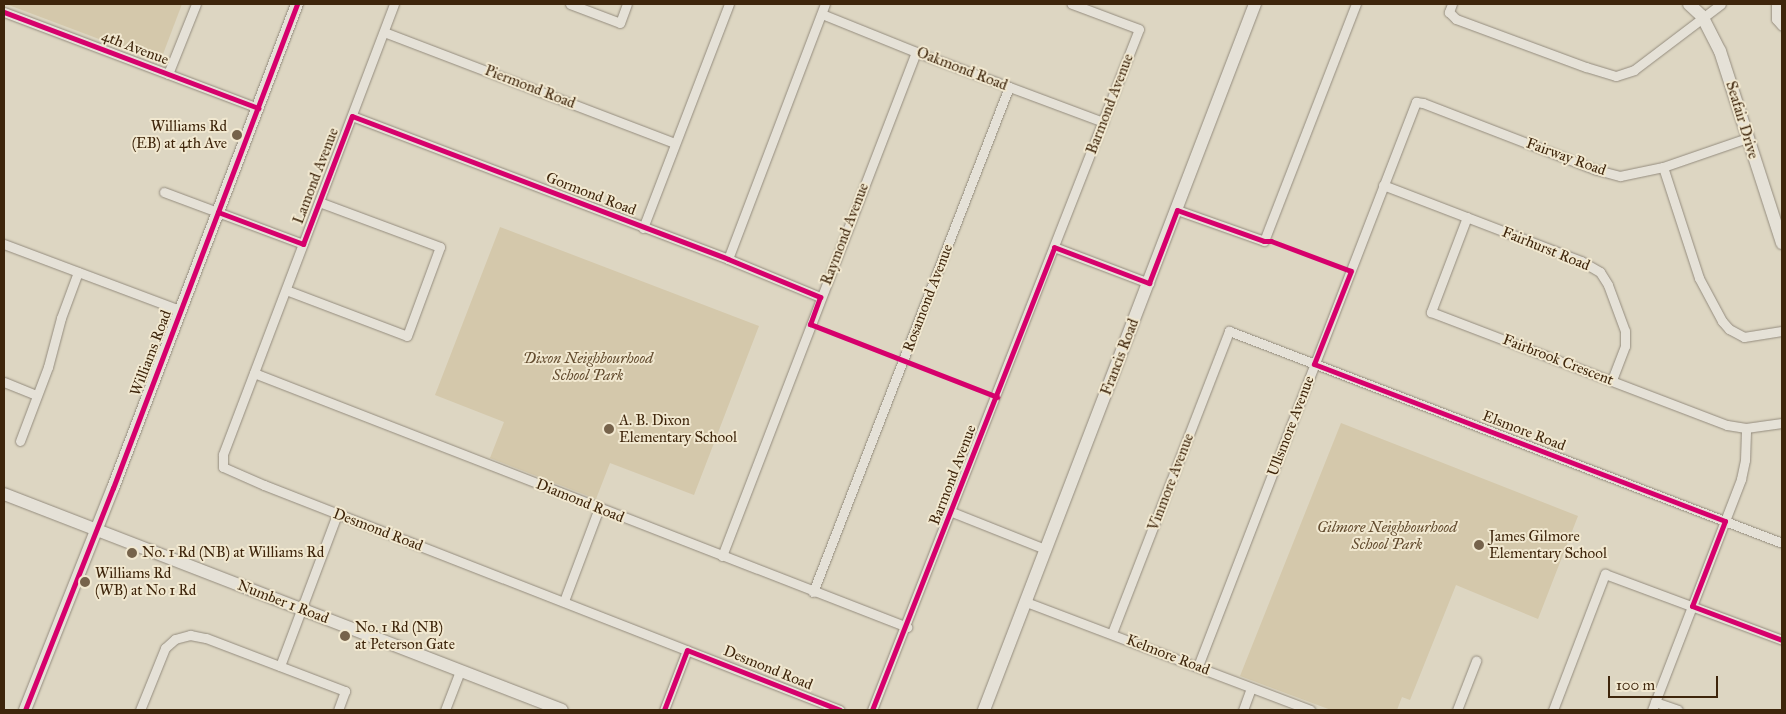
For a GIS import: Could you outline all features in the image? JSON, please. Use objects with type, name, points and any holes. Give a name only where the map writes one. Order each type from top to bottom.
[{"type":"street","points":[[168,74],[196,4]]},
{"type":"street","name":"Williams Road","points":[[25,710],[96,530],[297,4]]},
{"type":"street","name":"Lamond Avenue","points":[[223,467],[223,455],[394,4]]},
{"type":"street","points":[[570,4],[620,23],[627,4]]},
{"type":"street","points":[[643,228],[729,4]]},
{"type":"street","points":[[728,259],[825,4]]},
{"type":"street","name":"Barmond Avenue","points":[[872,710],[907,627],[1139,29],[1072,4]]},
{"type":"street","name":"Francis Road","points":[[984,710],[1255,4]]},
{"type":"street","points":[[1177,210],[1264,241],[1356,4]]},
{"type":"street","points":[[1452,4],[1449,12],[1456,19],[1586,67],[1616,76],[1634,70],[1702,16],[1721,4]]},
{"type":"street","name":"Seafair Drive","points":[[1690,4],[1702,16],[1720,51],[1782,243]]},
{"type":"street","points":[[1782,5],[1776,4],[1776,19],[1782,26]]},
{"type":"street","name":"4th Avenue","points":[[4,12],[258,108]]},
{"type":"street","name":"Oakmond Road","points":[[822,14],[916,52],[1103,122]]},
{"type":"street","name":"Piermond Road","points":[[384,32],[675,143]]},
{"type":"street","name":"Raymond Avenue","points":[[722,556],[916,52]]},
{"type":"street","name":"Rosamond Avenue","points":[[814,592],[1009,87]]},
{"type":"street","name":"Fairway Road","points":[[1416,102],[1423,103],[1607,173],[1629,176],[1663,167],[1747,138]]},
{"type":"street","name":"Ullsmore Avenue","points":[[1198,666],[1416,102]]},
{"type":"street","name":"Gormond Road","points":[[352,116],[728,259],[820,298]]},
{"type":"street","points":[[1663,167],[1699,278],[1722,321],[1730,329],[1744,337],[1782,331]]},
{"type":"street","name":"Fairhurst Road","points":[[1383,185],[1581,261],[1600,272],[1608,285],[1625,331],[1625,346],[1612,380]]},
{"type":"street","points":[[164,192],[303,244]]},
{"type":"street","points":[[286,290],[407,336],[440,247],[319,202]]},
{"type":"street","name":"Fairbrook Crescent","points":[[1467,217],[1431,312],[1727,425],[1746,428],[1782,423]]},
{"type":"street","points":[[4,244],[180,310]]},
{"type":"street","points":[[1054,247],[1149,283]]},
{"type":"street","points":[[20,442],[51,358],[62,312],[78,272]]},
{"type":"street","name":"Elsmore Road","points":[[1229,332],[1782,543]]},
{"type":"street","name":"Vinmore Avenue","points":[[1112,634],[1229,332]]},
{"type":"street","name":"Diamond Road","points":[[254,373],[907,627]]},
{"type":"street","points":[[4,382],[37,395]]},
{"type":"street","points":[[1678,710],[1653,706],[1744,470],[1746,428]]},
{"type":"street","name":"Desmond Road","points":[[223,467],[230,472],[840,710]]},
{"type":"street","name":"Number 1 Road","points":[[4,494],[562,710]]},
{"type":"street","points":[[564,601],[599,508]]},
{"type":"street","points":[[952,512],[1045,549]]},
{"type":"street","points":[[280,666],[338,514]]},
{"type":"street","points":[[1553,710],[1605,574],[1782,640]]},
{"type":"street","name":"Kelmore Road","points":[[1026,602],[1310,710]]},
{"type":"street","points":[[140,710],[162,653],[175,639],[190,635],[206,638],[345,691],[338,710]]},
{"type":"street","points":[[664,710],[687,650]]},
{"type":"street","points":[[1456,710],[1476,661]]},
{"type":"street","points":[[445,710],[460,671]]},
{"type":"street","points":[[1243,710],[1251,688]]},
{"type":"green space","points":[[6,4],[182,4],[160,62]]},
{"type":"green space","name":"Dixon Neighbourhood School Park","points":[[500,227],[759,326],[694,495],[610,463],[596,499],[490,458],[504,422],[435,395]]},
{"type":"green space","name":"Gilmore Neighbourhood School Park","points":[[1341,423],[1578,516],[1538,619],[1456,585],[1410,700],[1402,697],[1397,710],[1331,710],[1240,676]]},
{"type":"cycle path","points":[[25,710],[113,488],[297,4]]},
{"type":"cycle path","points":[[4,12],[258,108]]},
{"type":"cycle path","points":[[218,212],[303,244],[352,116],[728,259],[820,297],[810,324],[997,397]]},
{"type":"cycle path","points":[[872,710],[1054,247],[1149,283],[1177,210],[1264,241],[1271,241],[1351,271],[1314,364],[1725,521],[1692,606],[1782,640]]},
{"type":"cycle path","points":[[664,710],[687,650],[840,710]]},
{"type":"place","name":"Williams Rd (EB) at 4th Ave","points":[[237,135]]},
{"type":"place","name":"A. B. Dixon Elementary School","points":[[609,429]]},
{"type":"place","name":"James Gilmore Elementary School","points":[[1479,545]]},
{"type":"place","name":"No. 1 Rd (NB) at Williams Rd","points":[[132,553]]},
{"type":"place","name":"Williams Rd (WB) at No 1 Rd","points":[[85,582]]},
{"type":"place","name":"No. 1 Rd (NB) at Peterson Gate","points":[[345,636]]}]
